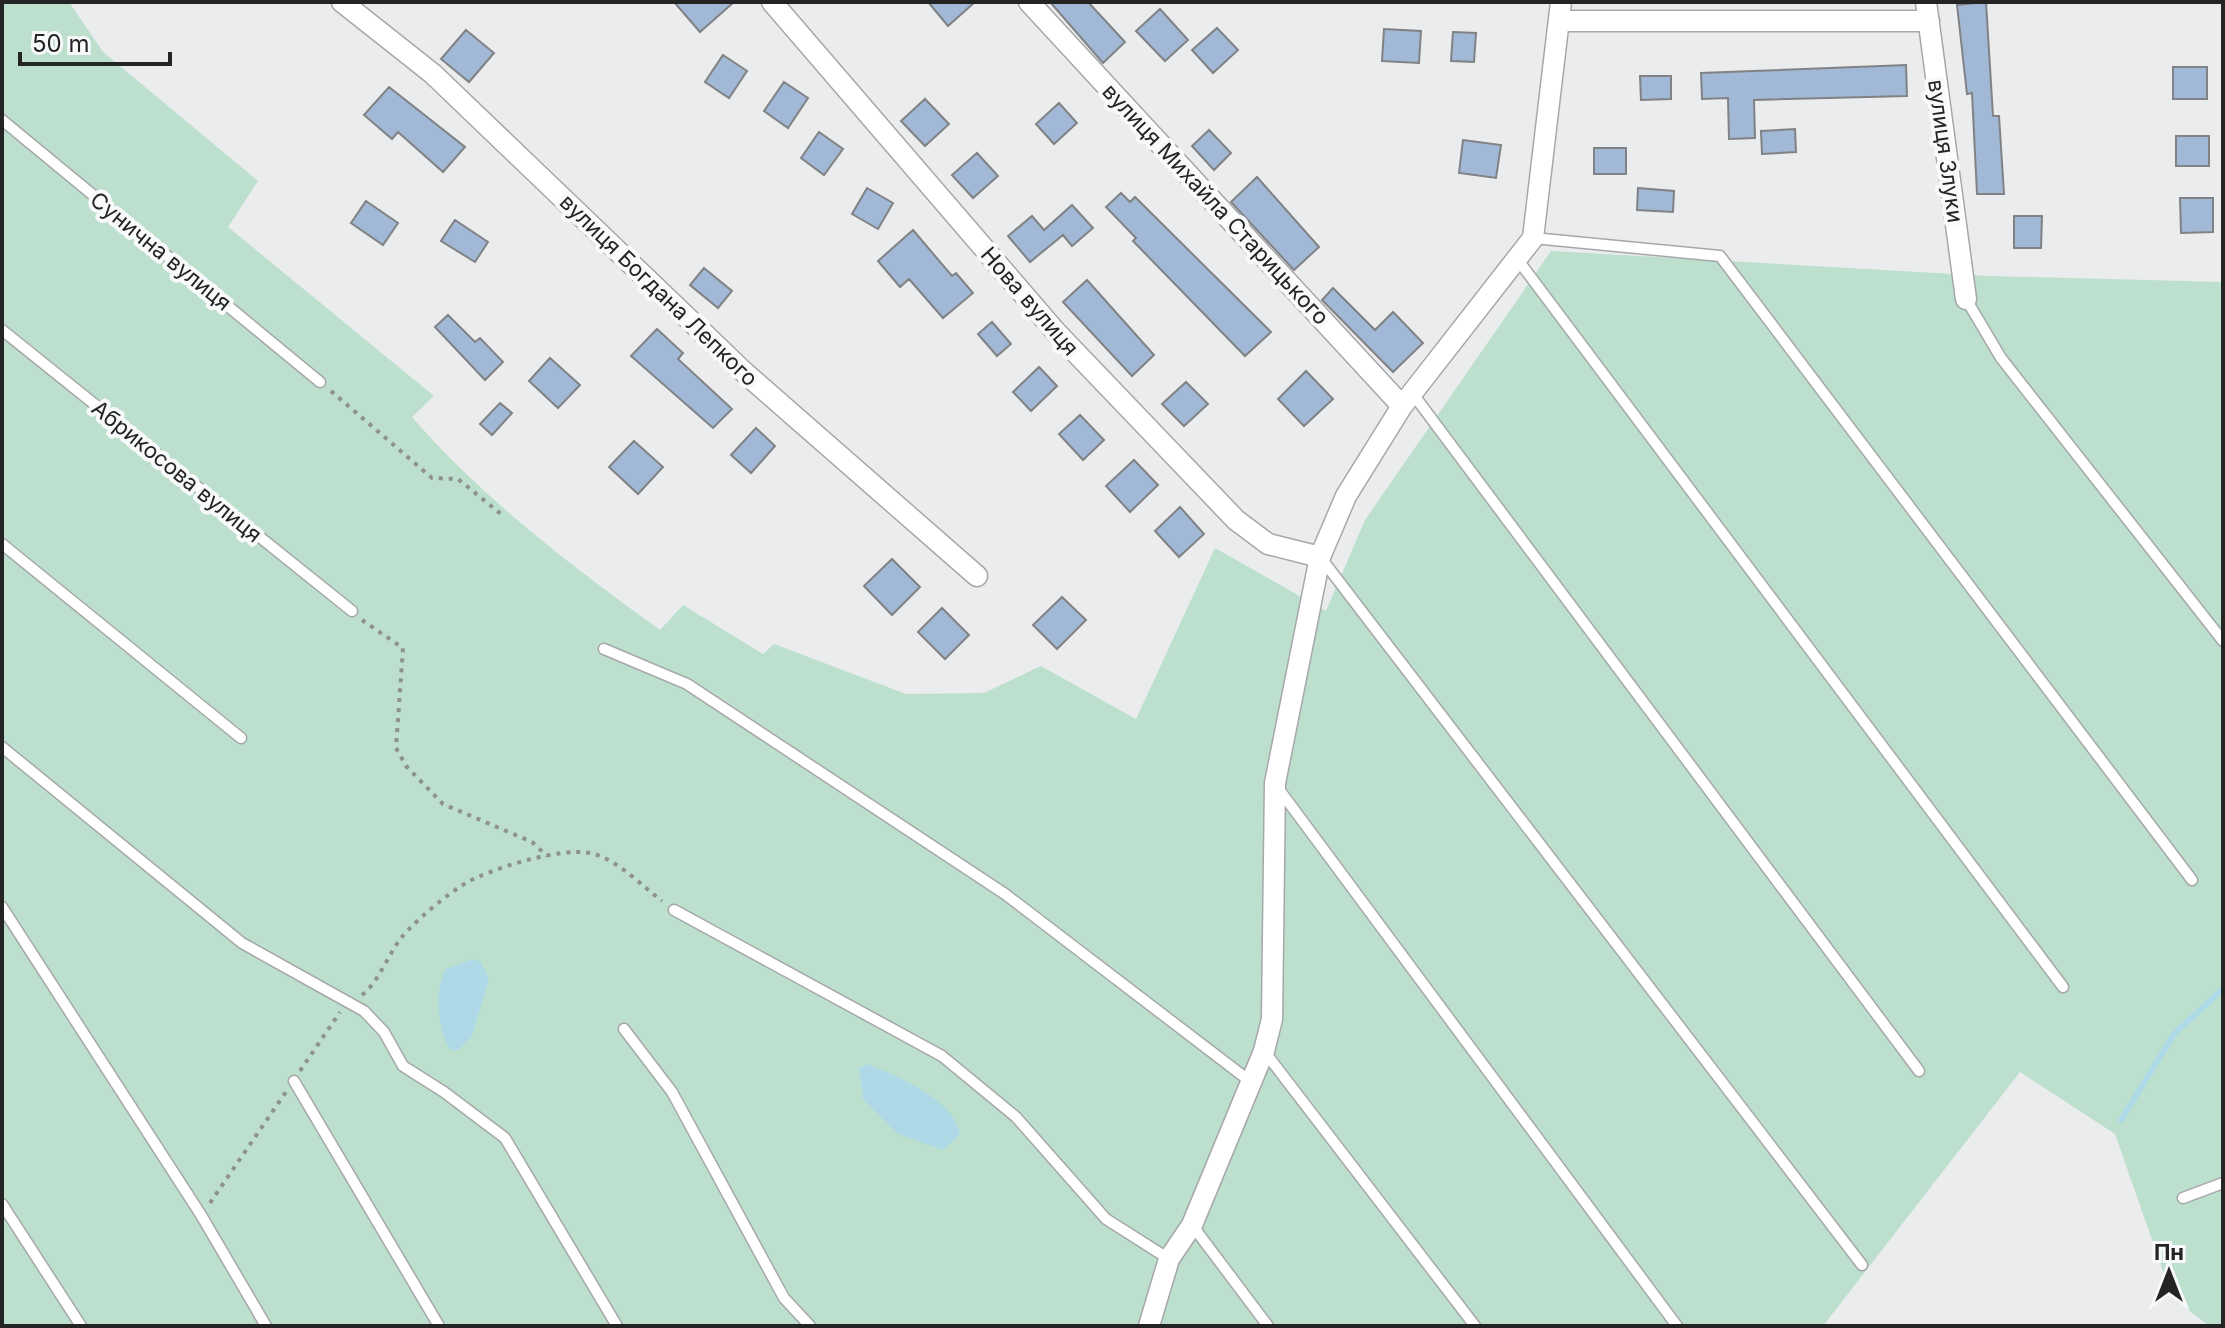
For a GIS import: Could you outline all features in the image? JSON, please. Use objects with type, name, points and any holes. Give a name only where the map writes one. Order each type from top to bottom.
[{"type":"street","name":"вулиця Богдана Лепкого","points":[[342,2],[433,74],[745,373],[977,576]]},
{"type":"street","name":"Нова вулиця","points":[[772,2],[1056,332],[1236,520],[1268,544],[1320,557]]},
{"type":"street","name":"вулиця Михайла Старицького","points":[[1029,2],[1408,400]]},
{"type":"street","points":[[1149,1326],[1169,1259],[1192,1225],[1264,1051],[1272,1019],[1275,783],[1320,557],[1346,496],[1408,400],[1533,238],[1560,12],[1927,12]]},
{"type":"street","name":"вулиця Злуки","points":[[1927,12],[1966,299]]},
{"type":"lane","name":"Сунична вулиця","points":[[2,120],[320,382]]},
{"type":"lane","points":[[1533,238],[1720,256],[2192,880]]},
{"type":"lane","points":[[1518,260],[2063,987]]},
{"type":"lane","points":[[1966,299],[2001,358],[2223,641]]},
{"type":"lane","name":"Абрикосова вулиця","points":[[2,330],[352,611]]},
{"type":"lane","points":[[1408,400],[1919,1071]]},
{"type":"lane","points":[[2,544],[241,738]]},
{"type":"lane","points":[[1320,557],[1862,1265]]},
{"type":"lane","points":[[604,649],[687,684],[1005,894],[1251,1082]]},
{"type":"lane","points":[[2,747],[242,943],[364,1011],[384,1032],[403,1066],[444,1092],[505,1138],[617,1326]]},
{"type":"lane","points":[[1275,783],[1677,1326]]},
{"type":"lane","points":[[2,907],[201,1215],[266,1326]]},
{"type":"lane","points":[[674,910],[942,1056],[1016,1117],[1106,1219],[1169,1259]]},
{"type":"lane","points":[[624,1029],[672,1092],[784,1298],[810,1326]]},
{"type":"lane","points":[[1264,1051],[1475,1326]]},
{"type":"lane","points":[[294,1081],[439,1326]]},
{"type":"lane","points":[[2183,1198],[2223,1183]]},
{"type":"lane","points":[[2,1204],[81,1326]]},
{"type":"lane","points":[[1192,1225],[1268,1326]]},
{"type":"path","points":[[320,382],[432,478],[458,479],[501,514]]},
{"type":"path","points":[[352,611],[403,648],[396,748],[406,766],[443,804],[532,842],[547,856]]},
{"type":"path","points":[[201,1215],[321,1037],[349,1004],[372,986],[385,958],[407,931],[464,884],[547,856],[591,853],[607,860],[674,910]]},
{"type":"green space","points":[[2,2],[69,2],[103,52],[258,181],[228,227],[434,396],[412,417],[499,504],[595,582],[660,630],[683,605],[763,654],[774,644],[906,694],[984,693],[1041,666],[1136,719],[1215,548],[1326,611],[1365,520],[1551,251],[1989,276],[2223,282],[2223,1326],[2209,1326],[2172,1297],[2115,1134],[2020,1072],[1823,1326],[2,1326]]},
{"type":"water","points":[[473,959],[481,962],[489,979],[472,1036],[458,1050],[452,1050],[440,1024],[442,977],[446,969]]},
{"type":"water","points":[[868,1064],[923,1090],[947,1110],[956,1121],[960,1134],[943,1150],[898,1134],[863,1099],[859,1068]]},
{"type":"building","points":[[674,2],[734,2],[700,32]]},
{"type":"building","points":[[928,2],[975,2],[948,26]]},
{"type":"building","points":[[1050,2],[1088,2],[1125,42],[1103,63]]},
{"type":"building","points":[[1986,2],[1993,116],[1999,116],[2004,194],[1977,194],[1972,93],[1967,94],[1957,5]]},
{"type":"building","points":[[1160,9],[1188,40],[1165,61],[1136,31]]},
{"type":"building","points":[[1217,28],[1238,50],[1213,73],[1192,50]]},
{"type":"building","points":[[1384,29],[1421,31],[1419,63],[1382,61]]},
{"type":"building","points":[[466,30],[494,53],[469,82],[441,59]]},
{"type":"building","points":[[1453,32],[1476,33],[1474,62],[1451,61]]},
{"type":"building","points":[[723,55],[747,71],[729,98],[705,82]]},
{"type":"building","points":[[1906,65],[1907,96],[1754,100],[1755,138],[1729,139],[1728,98],[1702,99],[1701,73]]},
{"type":"building","points":[[2173,67],[2207,67],[2207,99],[2173,99]]},
{"type":"building","points":[[1640,76],[1671,76],[1671,99],[1641,100]]},
{"type":"building","points":[[784,82],[808,98],[788,128],[764,111]]},
{"type":"building","points":[[389,87],[465,147],[443,172],[398,132],[392,139],[364,115]]},
{"type":"building","points":[[925,99],[949,124],[925,146],[901,121]]},
{"type":"building","points":[[1059,103],[1077,123],[1054,144],[1036,124]]},
{"type":"building","points":[[1795,129],[1796,152],[1762,154],[1761,131]]},
{"type":"building","points":[[1209,130],[1231,153],[1214,170],[1192,146]]},
{"type":"building","points":[[819,132],[843,149],[824,175],[801,158]]},
{"type":"building","points":[[2176,136],[2209,136],[2209,166],[2176,166]]},
{"type":"building","points":[[1463,140],[1501,145],[1496,178],[1459,173]]},
{"type":"building","points":[[1594,148],[1626,148],[1626,174],[1594,174]]},
{"type":"building","points":[[977,153],[998,176],[973,198],[952,175]]},
{"type":"building","points":[[1257,177],[1319,247],[1294,270],[1231,202]]},
{"type":"building","points":[[867,188],[893,203],[878,229],[852,214]]},
{"type":"building","points":[[1638,188],[1674,191],[1673,212],[1637,210]]},
{"type":"building","points":[[1121,193],[1130,202],[1135,197],[1271,332],[1245,356],[1133,241],[1136,238],[1106,207]]},
{"type":"building","points":[[2180,198],[2213,198],[2213,232],[2181,233]]},
{"type":"building","points":[[366,201],[398,223],[383,245],[351,223]]},
{"type":"building","points":[[1072,205],[1093,228],[1072,246],[1063,235],[1030,262],[1008,236],[1032,216],[1044,230]]},
{"type":"building","points":[[2014,216],[2042,216],[2041,248],[2014,248]]},
{"type":"building","points":[[455,220],[488,242],[475,262],[441,241]]},
{"type":"building","points":[[913,230],[952,276],[956,273],[973,293],[943,318],[909,279],[900,287],[878,261]]},
{"type":"building","points":[[704,268],[732,291],[718,308],[690,285]]},
{"type":"building","points":[[1087,280],[1154,355],[1132,376],[1063,302]]},
{"type":"building","points":[[1333,288],[1375,330],[1393,312],[1423,343],[1393,372],[1322,300]]},
{"type":"building","points":[[448,315],[475,342],[480,338],[503,362],[485,380],[435,327]]},
{"type":"building","points":[[992,322],[1011,344],[997,356],[978,334]]},
{"type":"building","points":[[657,329],[683,353],[678,359],[732,409],[713,428],[631,356]]},
{"type":"building","points":[[550,358],[580,385],[558,408],[529,381]]},
{"type":"building","points":[[1039,367],[1057,386],[1031,411],[1013,392]]},
{"type":"building","points":[[1306,371],[1333,399],[1304,426],[1278,399]]},
{"type":"building","points":[[1186,382],[1208,404],[1184,426],[1162,404]]},
{"type":"building","points":[[500,403],[512,413],[492,435],[480,424]]},
{"type":"building","points":[[1080,415],[1104,440],[1083,460],[1059,434]]},
{"type":"building","points":[[756,428],[775,446],[751,473],[731,455]]},
{"type":"building","points":[[634,441],[663,467],[638,494],[609,467]]},
{"type":"building","points":[[1134,460],[1158,485],[1130,512],[1106,486]]},
{"type":"building","points":[[1180,507],[1204,534],[1179,557],[1155,531]]},
{"type":"building","points":[[892,559],[920,587],[892,615],[864,586]]},
{"type":"building","points":[[1062,597],[1086,620],[1057,649],[1033,625]]},
{"type":"building","points":[[942,608],[969,635],[945,659],[918,632]]},
{"type":"waterway","points":[[2121,1120],[2174,1034],[2223,989]]}]
